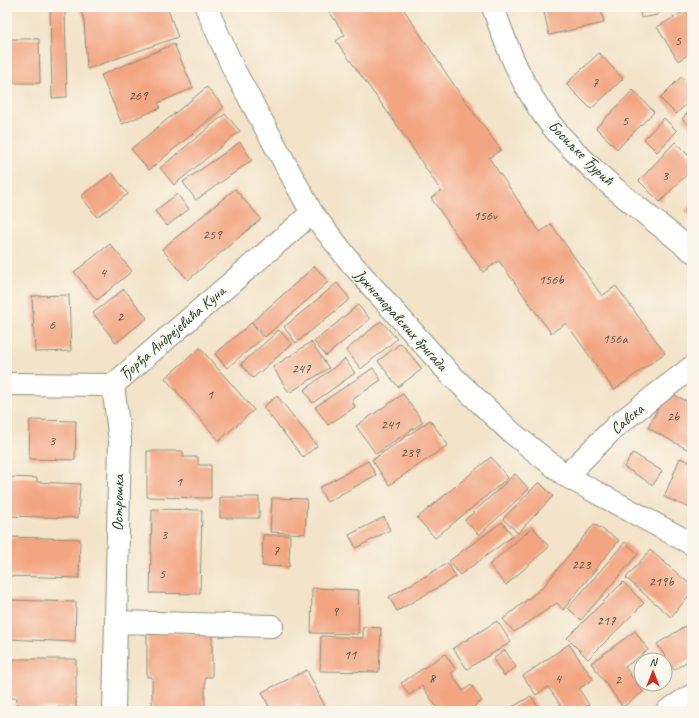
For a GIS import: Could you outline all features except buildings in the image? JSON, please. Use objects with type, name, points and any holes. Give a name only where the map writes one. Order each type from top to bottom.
[{"type":"street","name":"Јужноморавских бригада","points":[[206,7],[234,70],[312,213],[352,264],[450,374],[511,432],[566,476],[692,544]]},
{"type":"street","name":"Босиљке Ђурић","points":[[493,7],[508,51],[524,82],[548,121],[579,156],[692,251]]},
{"type":"street","name":"Ђорђа Андрејевића Куна","points":[[7,384],[113,385],[312,213]]},
{"type":"street","name":"Савска","points":[[566,476],[617,425],[692,367]]},
{"type":"street","name":"Острошка","points":[[113,385],[118,415],[120,441],[114,711]]},
{"type":"street","points":[[116,622],[272,626]]},
{"type":"street","points":[[667,711],[692,695]]}]
